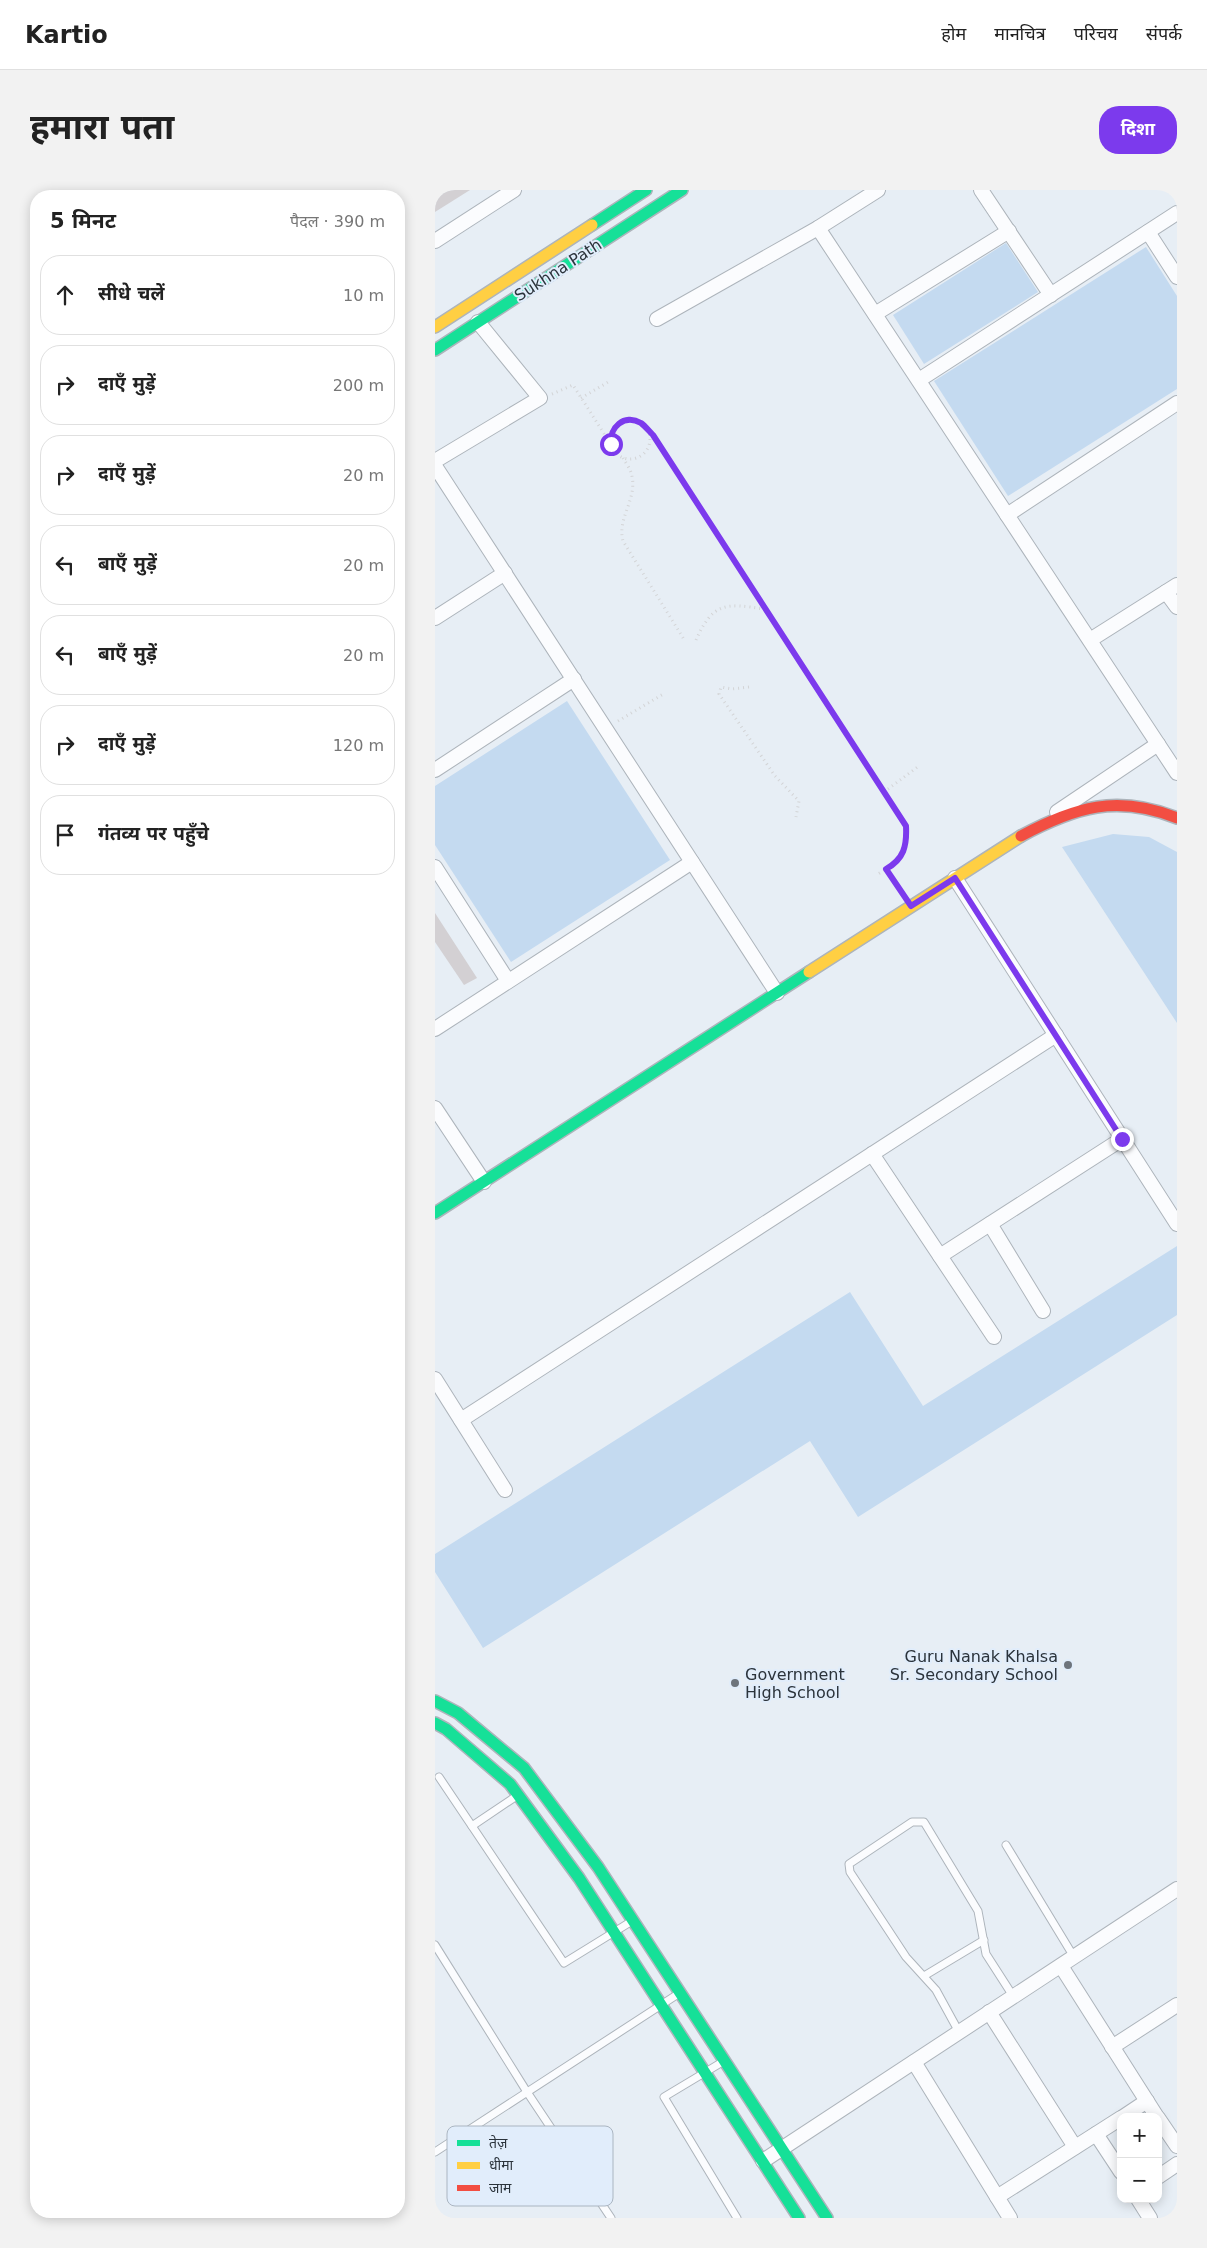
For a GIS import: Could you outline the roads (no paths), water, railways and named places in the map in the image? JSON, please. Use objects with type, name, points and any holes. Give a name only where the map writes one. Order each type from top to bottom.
[{"type":"street","points":[[435,241],[514,190]]},
{"type":"street","name":"Sukhna Path","points":[[435,327],[646,190]]},
{"type":"street","name":"Sukhna Path","points":[[435,350],[682,190]]},
{"type":"street","points":[[657,319],[818,228],[878,190]]},
{"type":"street","points":[[981,190],[1051,295]]},
{"type":"street","points":[[919,380],[1177,213]]},
{"type":"street","points":[[818,228],[1177,773]]},
{"type":"street","points":[[875,314],[1009,231]]},
{"type":"street","points":[[1148,232],[1177,277]]},
{"type":"street","points":[[435,461],[540,398],[478,322]]},
{"type":"street","points":[[1007,515],[1177,403]]},
{"type":"street","points":[[435,466],[777,993]]},
{"type":"street","points":[[435,618],[505,574]]},
{"type":"street","points":[[1089,640],[1172,588],[1177,607]]},
{"type":"street","points":[[435,770],[574,679]]},
{"type":"street","points":[[435,1213],[1014,840],[1158,744]]},
{"type":"street","points":[[1014,840],[1069,813],[1117,804],[1161,811],[1177,818]]},
{"type":"street","points":[[435,1029],[692,862]]},
{"type":"street","points":[[435,867],[508,981]]},
{"type":"street","points":[[955,878],[1177,1224]]},
{"type":"street","points":[[461,1420],[1056,1035]]},
{"type":"street","points":[[435,1108],[484,1182]]},
{"type":"street","points":[[940,1256],[1122,1139]]},
{"type":"street","points":[[872,1154],[994,1337]]},
{"type":"street","points":[[990,1224],[1043,1311]]},
{"type":"street","points":[[435,1379],[505,1490]]},
{"type":"street","points":[[435,1701],[458,1713],[523,1768],[598,1866],[827,2218]]},
{"type":"street","points":[[435,1723],[446,1729],[503,1778],[518,1795],[579,1878],[799,2218]]},
{"type":"street","points":[[763,2161],[1177,1889]]},
{"type":"street","points":[[1061,1966],[1155,2113]]},
{"type":"street","points":[[1112,2047],[1177,2006]]},
{"type":"street","points":[[989,2012],[1075,2147]]},
{"type":"street","points":[[914,2062],[1010,2218]]},
{"type":"street","points":[[1128,2113],[1147,2101]]},
{"type":"street","points":[[997,2197],[1117,2120]]},
{"type":"street","points":[[1162,2123],[1177,2146]]},
{"type":"street","points":[[1096,2134],[1117,2166]]},
{"type":"street","points":[[1162,2174],[1177,2164]]},
{"type":"street","points":[[1141,2203],[1150,2218]]},
{"type":"lane","points":[[439,1777],[563,1963],[633,1920]]},
{"type":"lane","points":[[471,1826],[518,1795]]},
{"type":"lane","points":[[959,2032],[936,1990],[906,1957],[850,1872],[849,1864],[912,1822],[924,1822],[978,1911],[986,1954],[1013,1996]]},
{"type":"lane","points":[[1006,1844],[1074,1956]]},
{"type":"lane","points":[[924,1976],[984,1940]]},
{"type":"lane","points":[[435,1945],[550,2126]]},
{"type":"lane","points":[[475,2126],[680,1993]]},
{"type":"lane","points":[[724,2061],[664,2097],[737,2218]]},
{"type":"lane","points":[[435,2152],[447,2144]]},
{"type":"lane","points":[[603,2206],[611,2218]]},
{"type":"place","name":"Guru Nanak Khalsa Sr. Secondary School","points":[[1068,1665]]},
{"type":"place","name":"Government High School","points":[[735,1683]]}]
